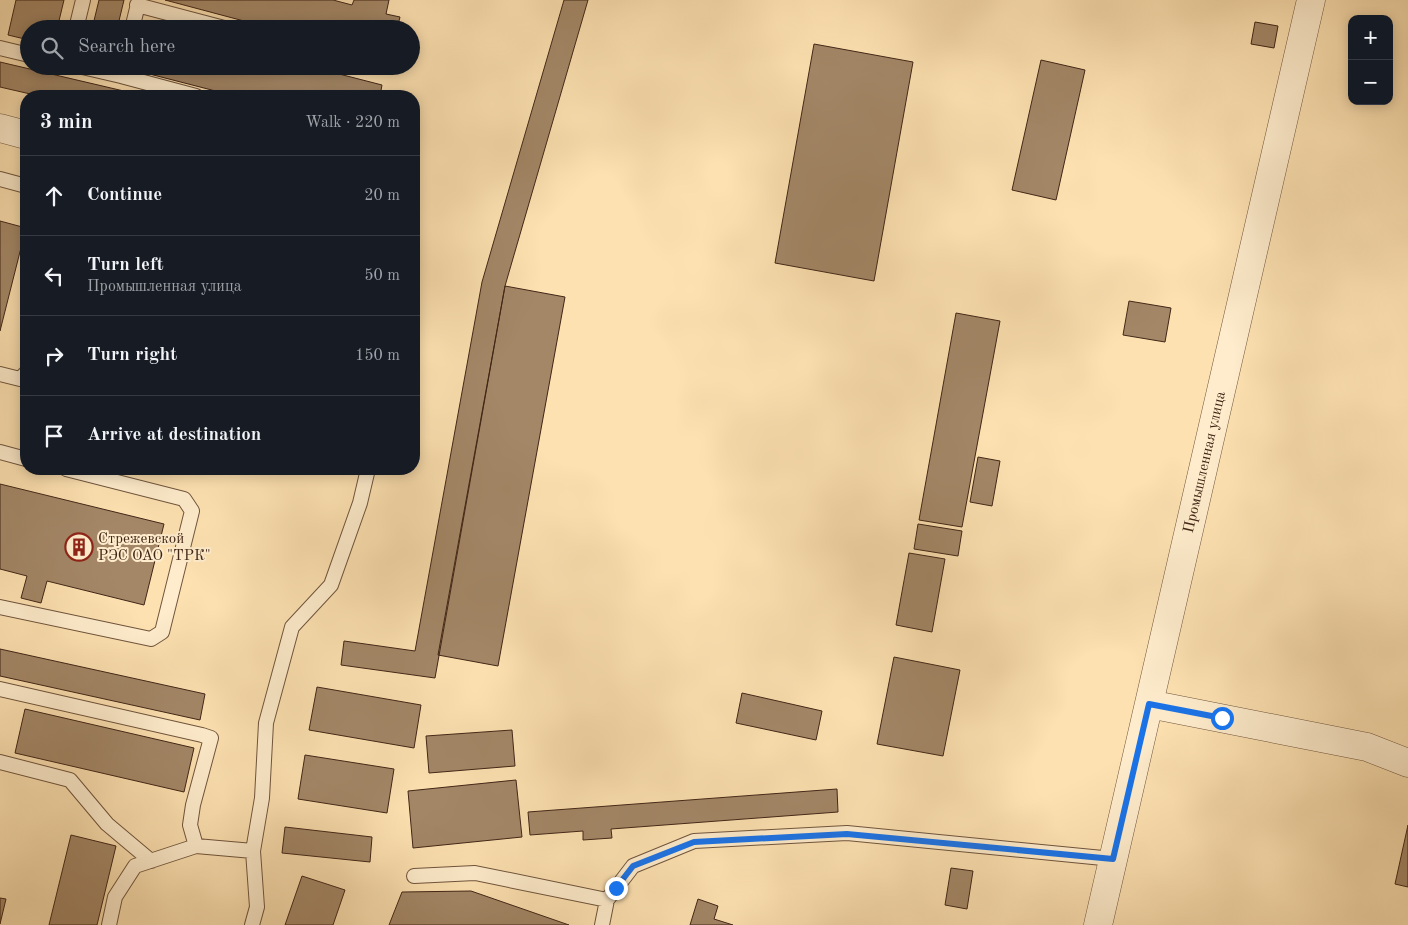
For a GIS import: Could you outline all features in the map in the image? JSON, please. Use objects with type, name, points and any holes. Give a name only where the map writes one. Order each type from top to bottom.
[{"type":"street","name":"Промышленная улица","points":[[1098,925],[1311,0]]},
{"type":"street","points":[[0,128],[20,133]]},
{"type":"street","points":[[1149,704],[1367,747],[1408,763]]},
{"type":"lane","points":[[78,20],[83,0]]},
{"type":"lane","points":[[134,20],[138,3],[197,20]]},
{"type":"lane","points":[[0,48],[20,53]]},
{"type":"lane","points":[[134,75],[178,90]]},
{"type":"lane","points":[[0,179],[20,184]]},
{"type":"lane","points":[[0,374],[20,379]]},
{"type":"lane","points":[[0,452],[20,457]]},
{"type":"lane","points":[[0,607],[151,639],[162,632],[192,511],[184,498],[90,475]]},
{"type":"lane","points":[[252,925],[257,907],[253,851],[262,798],[266,723],[292,626],[331,585],[360,503],[367,475]]},
{"type":"lane","points":[[0,689],[202,734],[211,738],[193,805],[190,825],[196,846]]},
{"type":"lane","points":[[0,762],[70,780],[107,824],[151,861]]},
{"type":"lane","points":[[602,925],[607,900],[633,866],[694,842],[847,834],[1113,859]]},
{"type":"lane","points":[[109,925],[115,897],[135,866],[196,846],[253,851]]},
{"type":"lane","points":[[414,876],[475,873],[607,900]]},
{"type":"building","points":[[16,0],[64,0],[59,20],[20,20],[20,38],[8,35]]},
{"type":"building","points":[[99,0],[124,0],[119,20],[94,20]]},
{"type":"building","points":[[165,0],[333,0],[352,5],[354,0],[389,0],[386,14],[400,17],[399,20],[240,20]]},
{"type":"building","points":[[564,0],[588,0],[505,286],[435,678],[341,665],[344,641],[415,651],[482,282]]},
{"type":"building","points":[[1255,22],[1278,26],[1274,48],[1251,44]]},
{"type":"building","points":[[814,44],[913,62],[874,281],[775,263]]},
{"type":"building","points":[[1041,60],[1085,70],[1056,200],[1012,190]]},
{"type":"building","points":[[0,62],[20,67],[20,75],[55,75],[119,90],[20,90],[20,92],[0,87]]},
{"type":"building","points":[[153,75],[343,75],[382,85],[381,90],[212,90]]},
{"type":"building","points":[[0,221],[20,226],[20,252],[0,331]]},
{"type":"building","points":[[505,286],[565,297],[498,666],[438,655]]},
{"type":"building","points":[[1129,301],[1171,308],[1165,342],[1123,335]]},
{"type":"building","points":[[956,313],[1000,321],[962,527],[919,520]]},
{"type":"building","points":[[978,457],[1000,461],[992,506],[970,502]]},
{"type":"building","name":"Стрежевской РЭС ОАО \"ТРК\"","points":[[0,484],[164,524],[144,605],[47,581],[41,603],[21,598],[27,576],[0,569]]},
{"type":"building","points":[[918,524],[962,531],[958,556],[914,549]]},
{"type":"building","points":[[909,553],[945,559],[932,632],[896,625]]},
{"type":"building","points":[[0,649],[205,694],[200,720],[0,676]]},
{"type":"building","points":[[894,657],[960,670],[943,756],[877,744]]},
{"type":"building","points":[[317,687],[421,705],[414,748],[309,730]]},
{"type":"building","points":[[742,693],[822,711],[816,740],[736,723]]},
{"type":"building","points":[[25,709],[194,748],[184,792],[15,753]]},
{"type":"building","points":[[512,730],[515,766],[429,773],[426,736]]},
{"type":"building","points":[[305,755],[394,769],[387,813],[298,799]]},
{"type":"building","points":[[516,780],[522,837],[413,848],[408,791]]},
{"type":"building","points":[[837,789],[838,812],[611,829],[612,838],[583,840],[583,831],[530,835],[528,812]]},
{"type":"building","points":[[1408,825],[1408,887],[1395,884]]},
{"type":"building","points":[[285,827],[372,837],[370,862],[282,853]]},
{"type":"building","points":[[71,835],[116,846],[97,925],[49,925]]},
{"type":"building","points":[[951,868],[973,871],[967,909],[945,905]]},
{"type":"building","points":[[302,876],[345,890],[333,925],[285,925]]},
{"type":"building","points":[[471,891],[569,925],[389,925],[402,892]]},
{"type":"building","points":[[0,898],[6,899],[0,924]]},
{"type":"building","points":[[698,899],[718,906],[714,919],[733,925],[690,925]]},
{"type":"place","name":"Стрежевской РЭС ОАО \"ТРК\"","points":[[79,547]]},
{"type":"route","points":[[616,888],[633,866],[694,842],[847,834],[1113,859],[1149,704],[1222,718]]}]
